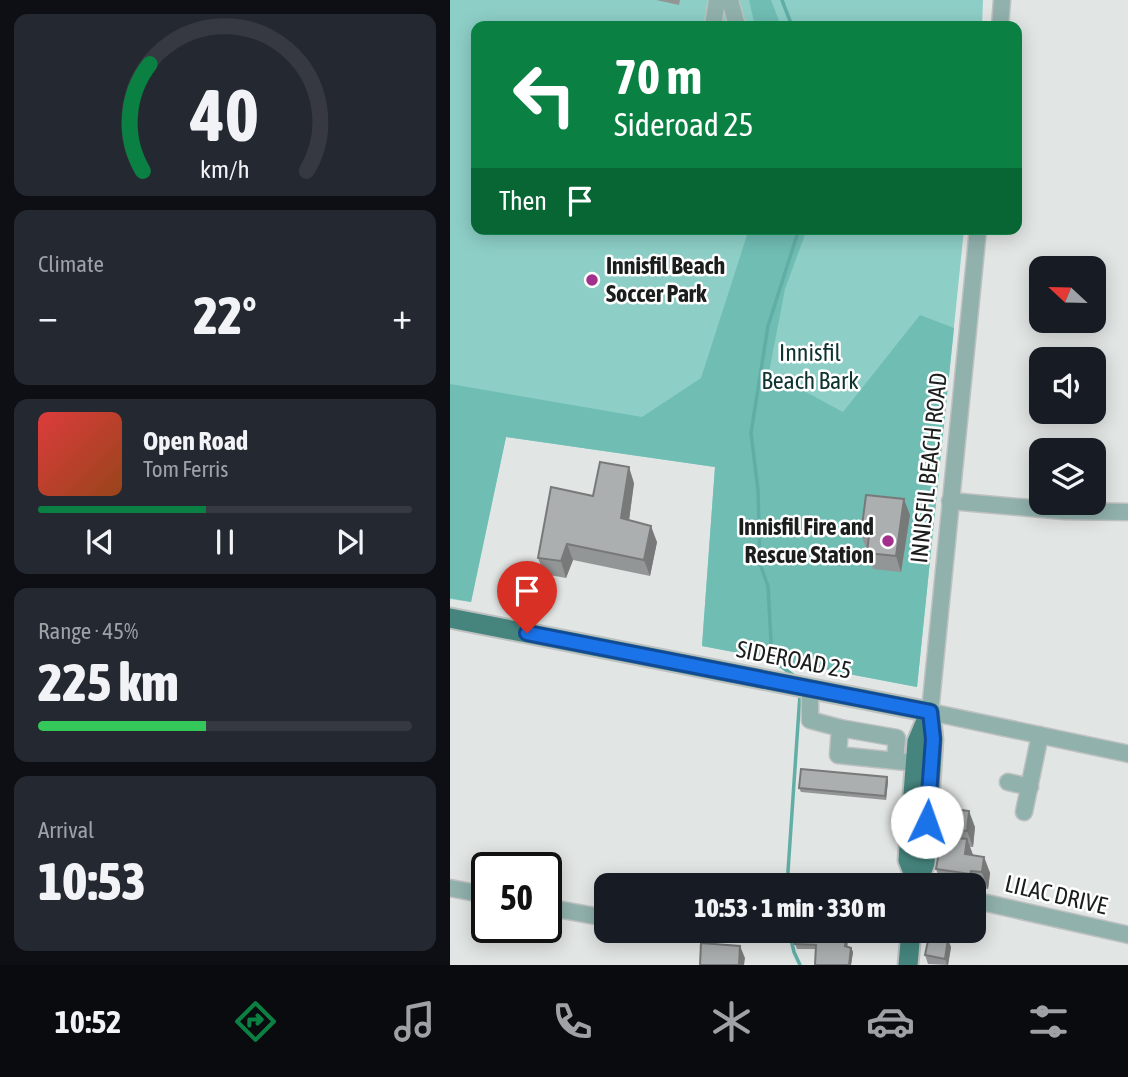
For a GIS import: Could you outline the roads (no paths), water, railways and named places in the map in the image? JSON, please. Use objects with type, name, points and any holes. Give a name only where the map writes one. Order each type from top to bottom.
[{"type":"main road","name":"SIDEROAD 25","points":[[450,618],[930,712]]},
{"type":"main road","name":"INNISFIL BEACH ROAD","points":[[913,873],[908,860],[917,742],[930,712]]},
{"type":"main road","name":"INNISFIL BEACH ROAD","points":[[920,873],[925,863],[933,739],[930,712]]},
{"type":"main road","points":[[908,965],[910,943]]},
{"type":"street","points":[[714,21],[717,0]]},
{"type":"street","points":[[730,0],[735,21]]},
{"type":"street","points":[[1000,21],[1002,0]]},
{"type":"street","name":"INNISFIL BEACH ROAD","points":[[930,712],[977,235]]},
{"type":"street","points":[[950,502],[1065,511],[1128,512]]},
{"type":"street","points":[[810,688],[810,720],[897,738],[895,760]]},
{"type":"street","name":"SIDEROAD 25","points":[[930,712],[1128,754]]},
{"type":"street","points":[[840,728],[838,755],[916,762]]},
{"type":"street","points":[[1025,813],[1040,735]]},
{"type":"street","points":[[1008,782],[1030,787]]},
{"type":"street","points":[[450,888],[471,892]]},
{"type":"street","name":"LILAC DRIVE","points":[[986,903],[1128,935]]},
{"type":"street","points":[[562,909],[594,916]]},
{"type":"waterway","points":[[782,0],[790,21]]},
{"type":"waterway","points":[[797,235],[768,326],[751,433],[758,490],[760,564],[768,586],[772,660],[800,680]]},
{"type":"waterway","points":[[788,873],[800,694]]},
{"type":"waterway","points":[[792,943],[800,965]]},
{"type":"place","name":"Innisfil Beach Soccer Park","points":[[592,280]]},
{"type":"place","name":"Innisfil Fire and Rescue Station","points":[[888,541]]},
{"type":"park label","name":"Innisfil Beach Bark","points":[[810,367]]}]
